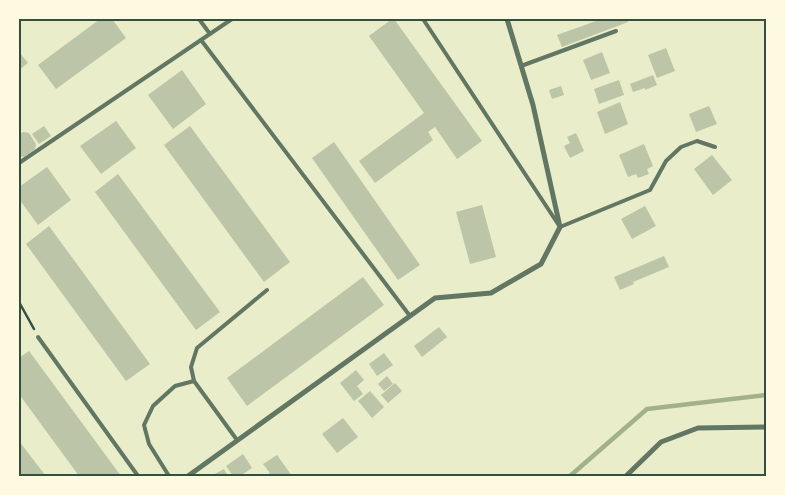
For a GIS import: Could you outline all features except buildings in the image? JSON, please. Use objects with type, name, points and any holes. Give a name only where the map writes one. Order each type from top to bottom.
[{"type":"street","points":[[188,476],[436,298],[491,292],[541,264],[560,226],[532,105],[508,19]]},
{"type":"street","points":[[626,476],[661,442],[698,428],[766,427]]},
{"type":"lane","points":[[199,19],[210,34]]},
{"type":"lane","points":[[19,163],[232,19]]},
{"type":"lane","points":[[423,19],[560,226],[650,190],[666,161],[681,147],[697,141],[715,147]]},
{"type":"lane","points":[[521,66],[616,31]]},
{"type":"lane","points":[[201,40],[410,316]]},
{"type":"lane","points":[[237,440],[194,381],[191,367],[197,348],[267,290]]},
{"type":"lane","points":[[38,337],[138,476]]},
{"type":"lane","points":[[169,476],[149,444],[144,425],[153,406],[175,386],[194,381]]},
{"type":"path","points":[[19,302],[38,337]]},
{"type":"waterway","points":[[570,476],[647,409],[766,395]]}]
